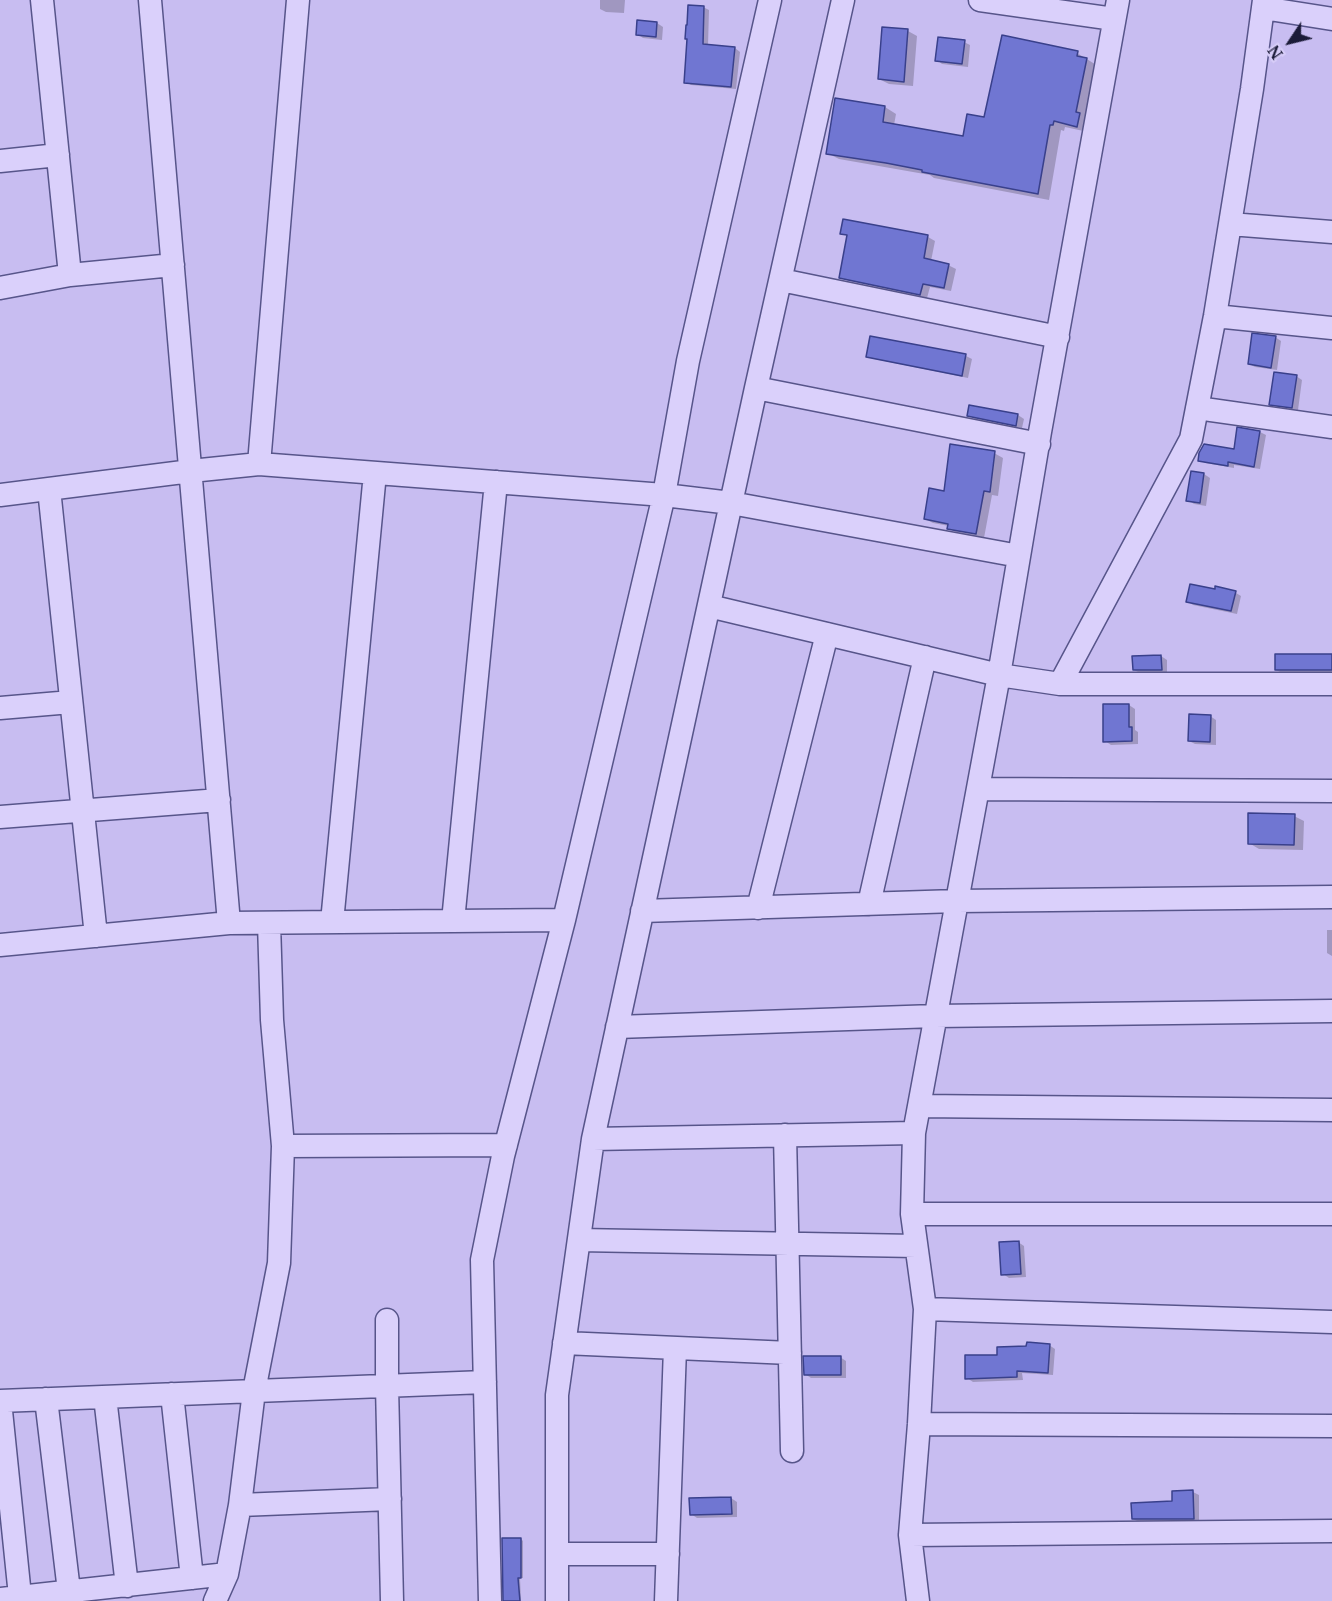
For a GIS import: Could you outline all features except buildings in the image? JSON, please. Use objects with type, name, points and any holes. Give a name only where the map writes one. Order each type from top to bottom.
[{"type":"street","points":[[42,0],[70,275]]},
{"type":"street","points":[[150,0],[230,923]]},
{"type":"street","points":[[259,464],[298,0]]},
{"type":"street","points":[[490,1601],[482,1260],[506,1145],[564,920],[664,495],[688,361],[770,0]]},
{"type":"street","points":[[557,1601],[557,1395],[593,1139],[843,0]]},
{"type":"street","points":[[918,1601],[910,1535],[925,1309],[912,1214],[914,1133],[999,675],[1116,10],[980,0]]},
{"type":"street","points":[[1060,684],[1191,439],[1215,316],[1252,88],[1263,4],[1332,19]]},
{"type":"street","points":[[0,161],[58,155]]},
{"type":"street","points":[[1230,224],[1332,232]]},
{"type":"street","points":[[0,288],[70,275],[173,265]]},
{"type":"street","points":[[781,280],[1058,337]]},
{"type":"street","points":[[1215,316],[1332,328]]},
{"type":"street","points":[[756,388],[1039,444]]},
{"type":"street","points":[[1197,408],[1332,427]]},
{"type":"street","points":[[0,495],[259,464],[664,495],[731,503],[1019,556]]},
{"type":"street","points":[[332,922],[375,473]]},
{"type":"street","points":[[453,921],[496,482]]},
{"type":"street","points":[[49,489],[96,936]]},
{"type":"street","points":[[709,606],[999,675],[1060,684],[1332,684]]},
{"type":"street","points":[[758,908],[827,634]]},
{"type":"street","points":[[869,904],[925,657]]},
{"type":"street","points":[[0,708],[71,702]]},
{"type":"street","points":[[978,789],[1332,791]]},
{"type":"street","points":[[0,817],[219,800]]},
{"type":"street","points":[[642,911],[957,902],[1332,897]]},
{"type":"street","points":[[0,945],[230,923],[564,920]]},
{"type":"street","points":[[215,1601],[227,1574],[240,1505],[254,1391],[279,1263],[283,1146],[272,1020],[269,923]]},
{"type":"street","points":[[617,1027],[935,1016],[1332,1011]]},
{"type":"street","points":[[919,1106],[1332,1110]]},
{"type":"street","points":[[593,1139],[914,1133]]},
{"type":"street","points":[[785,1136],[792,1451]]},
{"type":"street","points":[[283,1146],[506,1145]]},
{"type":"street","points":[[912,1214],[1332,1214]]},
{"type":"street","points":[[579,1240],[916,1246]]},
{"type":"street","points":[[925,1309],[1332,1322]]},
{"type":"street","points":[[387,1320],[392,1601]]},
{"type":"street","points":[[564,1342],[790,1353]]},
{"type":"street","points":[[666,1601],[675,1348]]},
{"type":"street","points":[[227,1574],[10,1598],[0,1401],[485,1382]]},
{"type":"street","points":[[172,1394],[192,1578]]},
{"type":"street","points":[[105,1397],[127,1586]]},
{"type":"street","points":[[46,1399],[69,1591]]},
{"type":"street","points":[[919,1424],[1332,1426]]},
{"type":"street","points":[[240,1505],[390,1499]]},
{"type":"street","points":[[910,1535],[1332,1530]]},
{"type":"street","points":[[557,1554],[668,1554]]}]
